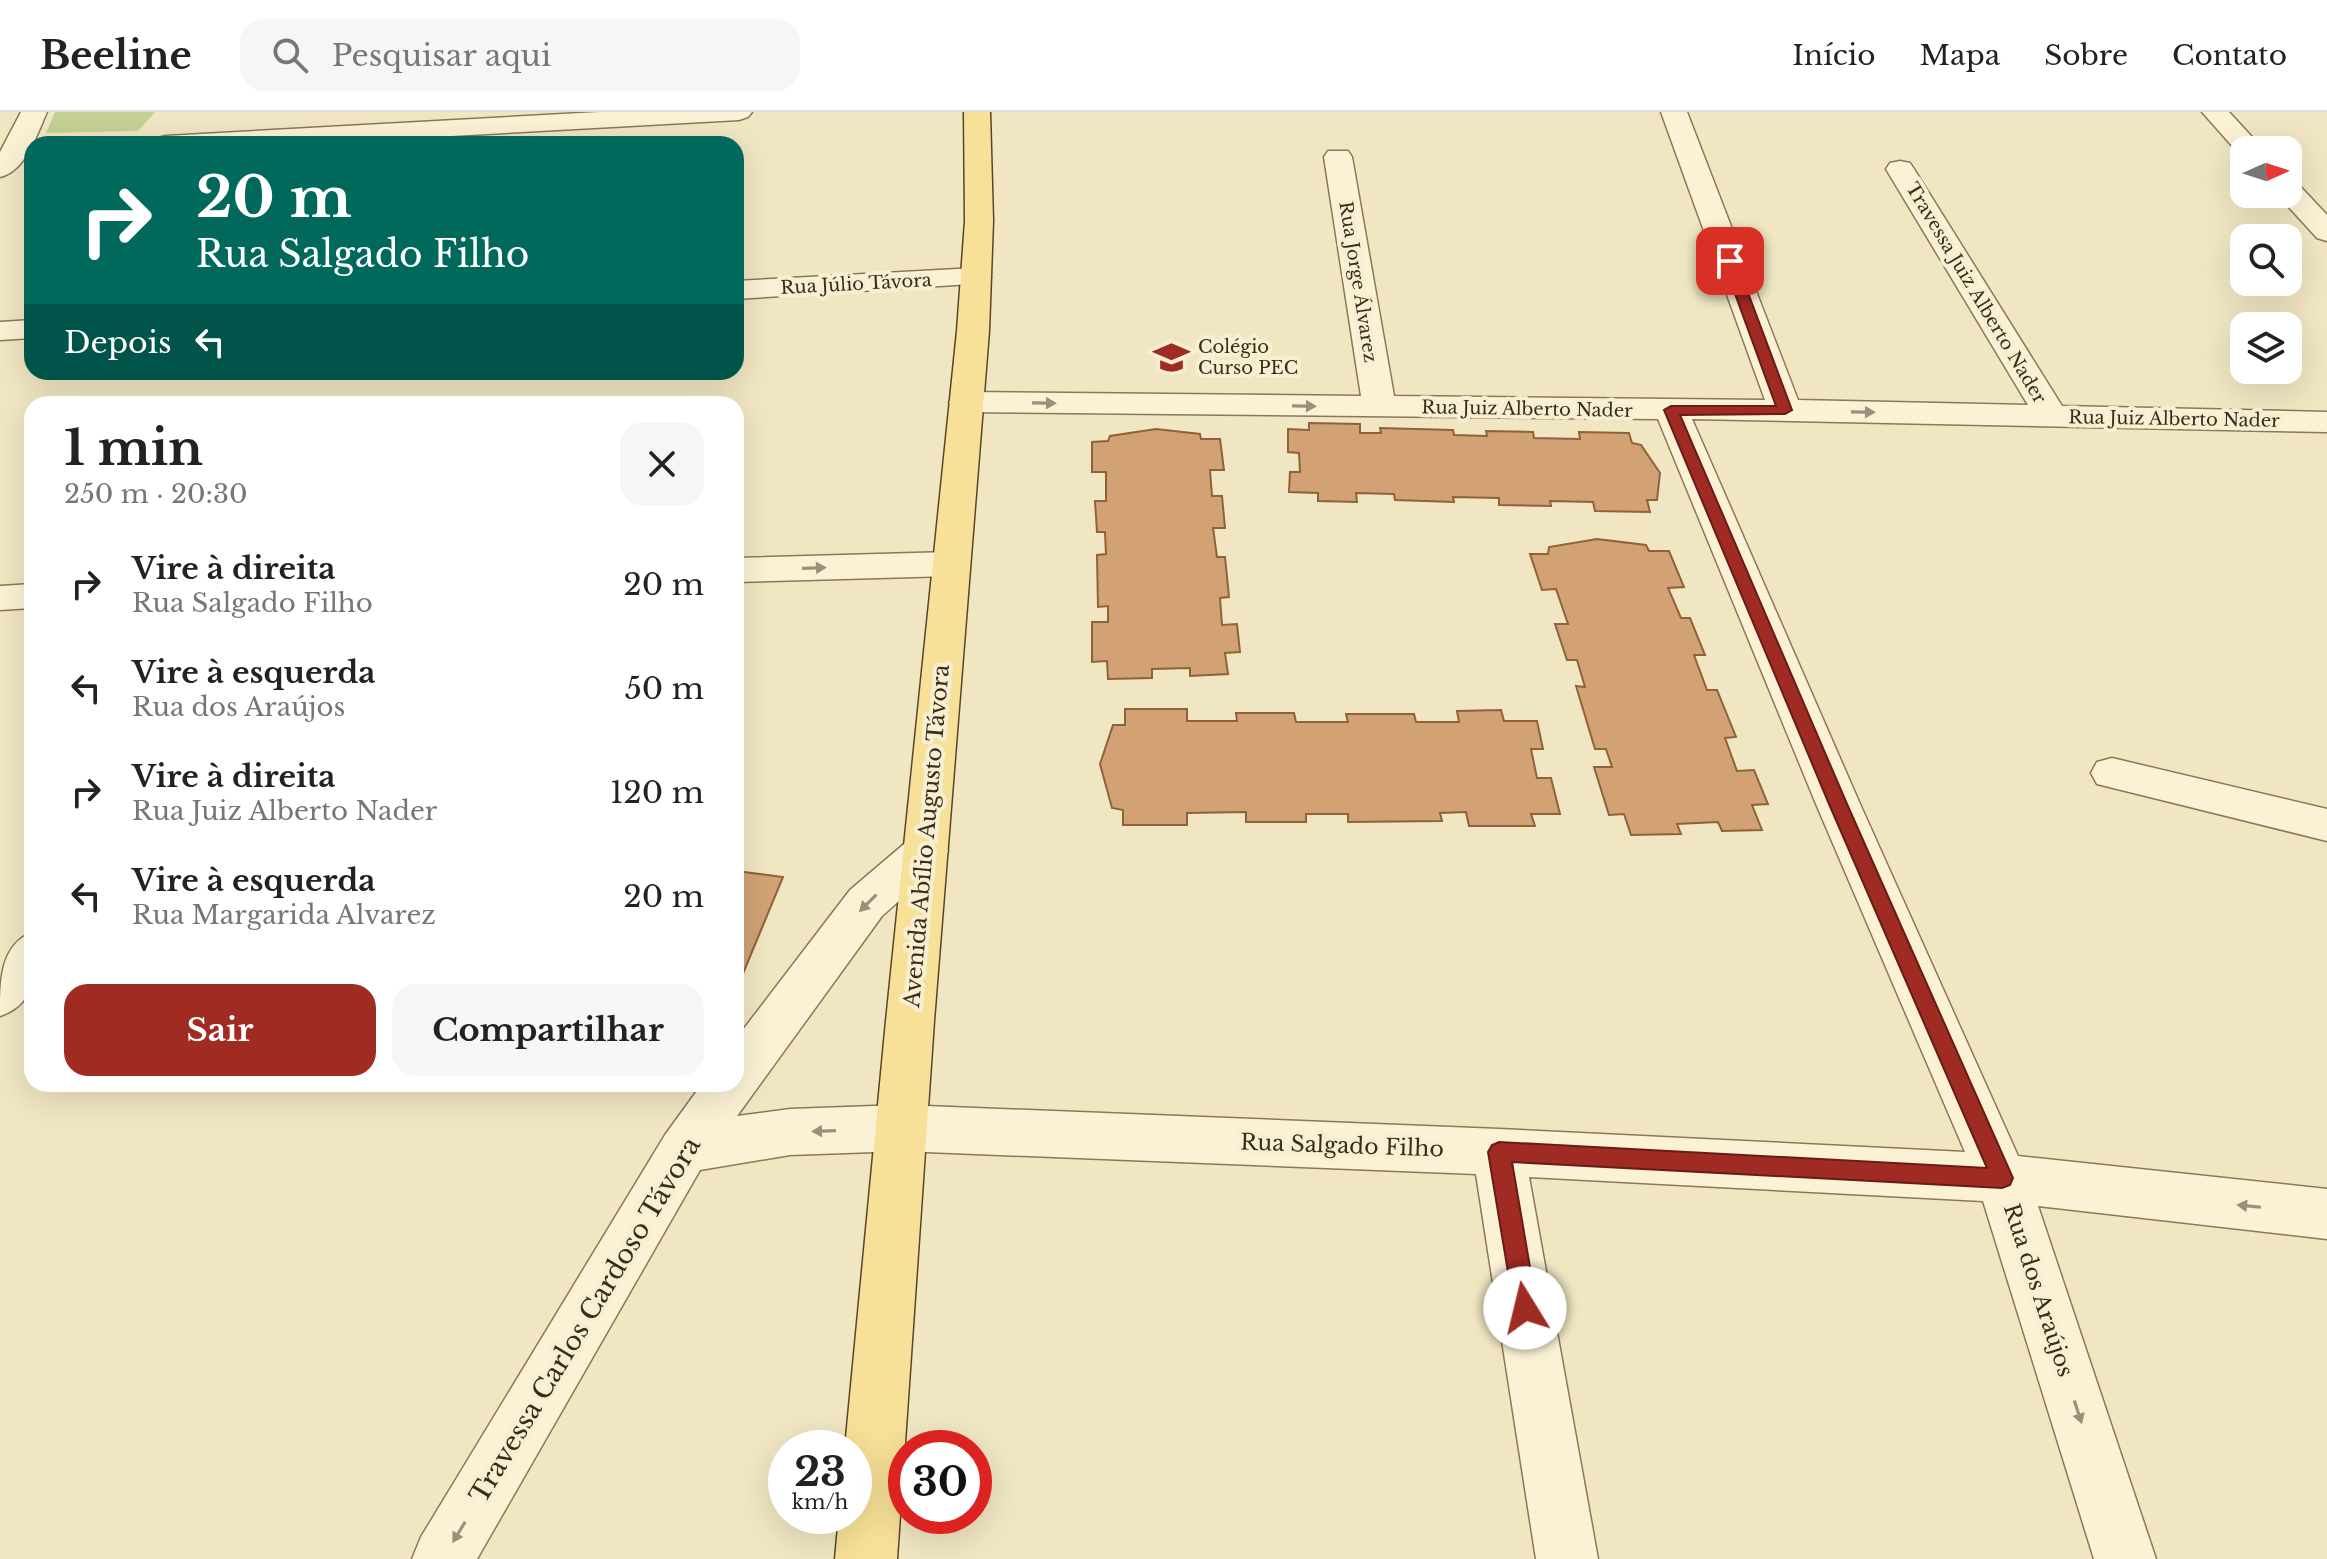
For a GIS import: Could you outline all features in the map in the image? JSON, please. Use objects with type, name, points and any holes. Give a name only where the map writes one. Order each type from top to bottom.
[{"type":"main road","name":"Avenida Abílio Augusto Távora","points":[[866,1559],[976,277],[979,221],[977,112]]},
{"type":"street","points":[[24,136],[34,112]]},
{"type":"street","points":[[166,133],[739,112]]},
{"type":"street","points":[[1674,112],[1785,410]]},
{"type":"street","points":[[2215,112],[2238,136]]},
{"type":"street","points":[[16,157],[24,137]]},
{"type":"street","name":"Rua Jorge Álvarez","points":[[1338,157],[1379,407]]},
{"type":"street","name":"Travessa Juiz Alberto Nader","points":[[1900,169],[2051,416]]},
{"type":"street","points":[[2302,205],[2327,232]]},
{"type":"street","name":"Rua Júlio Távora","points":[[744,290],[976,277]]},
{"type":"street","points":[[0,331],[24,330]]},
{"type":"street","name":"Rua Juiz Alberto Nader","points":[[966,402],[1785,410],[2327,422]]},
{"type":"street","name":"Rua dos Araújos","points":[[1671,410],[1838,804],[2002,1178],[2125,1559]]},
{"type":"street","points":[[744,570],[950,564]]},
{"type":"street","points":[[0,598],[24,596]]},
{"type":"street","points":[[2112,773],[2327,825]]},
{"type":"street","points":[[744,1067],[866,903],[926,851]]},
{"type":"street","points":[[0,996],[24,962]]},
{"type":"street","name":"Travessa Carlos Cardoso Távora","points":[[443,1559],[683,1151],[725,1092]]},
{"type":"street","name":"Rua Salgado Filho","points":[[683,1151],[741,1138],[790,1132],[902,1128],[1499,1152],[2002,1178],[2327,1214]]},
{"type":"street","points":[[1499,1152],[1567,1559]]},
{"type":"green space","points":[[55,112],[155,112],[138,131],[46,133]]},
{"type":"building","points":[[1309,423],[1360,424],[1360,433],[1381,433],[1380,428],[1453,430],[1454,435],[1487,436],[1486,431],[1533,432],[1534,438],[1580,439],[1579,432],[1629,433],[1632,443],[1641,445],[1660,473],[1657,500],[1647,500],[1650,512],[1595,511],[1593,502],[1550,501],[1551,506],[1499,505],[1499,498],[1453,497],[1454,502],[1395,500],[1394,494],[1356,493],[1357,502],[1318,501],[1318,493],[1289,492],[1290,472],[1300,472],[1299,453],[1288,452],[1288,429],[1309,430]]},
{"type":"building","points":[[1156,429],[1200,434],[1201,439],[1220,439],[1224,470],[1210,470],[1212,496],[1222,496],[1225,528],[1213,528],[1217,557],[1225,557],[1229,597],[1220,598],[1222,625],[1237,624],[1240,652],[1225,653],[1228,674],[1190,676],[1190,668],[1152,669],[1152,678],[1108,679],[1107,661],[1092,662],[1092,622],[1108,622],[1108,606],[1098,607],[1097,555],[1106,554],[1105,532],[1097,532],[1095,501],[1106,501],[1106,472],[1092,472],[1092,442]]},
{"type":"building","points":[[1597,539],[1646,545],[1649,551],[1669,551],[1684,587],[1668,588],[1681,618],[1690,618],[1705,655],[1694,655],[1707,690],[1717,690],[1736,737],[1725,738],[1737,771],[1754,770],[1768,804],[1752,805],[1762,830],[1722,831],[1718,822],[1677,824],[1681,834],[1631,835],[1624,814],[1609,815],[1594,767],[1612,767],[1606,749],[1595,749],[1576,686],[1585,687],[1577,660],[1567,660],[1555,624],[1568,624],[1556,589],[1542,590],[1530,554],[1548,554],[1549,547]]},
{"type":"building","points":[[1125,709],[1187,709],[1187,721],[1237,721],[1236,713],[1294,713],[1296,722],[1348,722],[1346,714],[1414,714],[1416,722],[1459,722],[1457,711],[1501,710],[1504,721],[1537,721],[1543,749],[1531,749],[1537,778],[1551,778],[1560,814],[1531,814],[1535,826],[1469,826],[1466,812],[1440,813],[1442,821],[1348,822],[1348,814],[1306,814],[1306,822],[1246,822],[1246,812],[1187,813],[1187,825],[1123,825],[1123,810],[1112,808],[1100,764],[1113,725],[1125,725]]},
{"type":"building","points":[[744,872],[783,877],[744,971]]},
{"type":"place","name":"Colégio Curso PEC","points":[[1172,357]]},
{"type":"route","points":[[1525,1308],[1499,1152],[2002,1178],[1838,804],[1671,410],[1785,410],[1730,261]]}]
